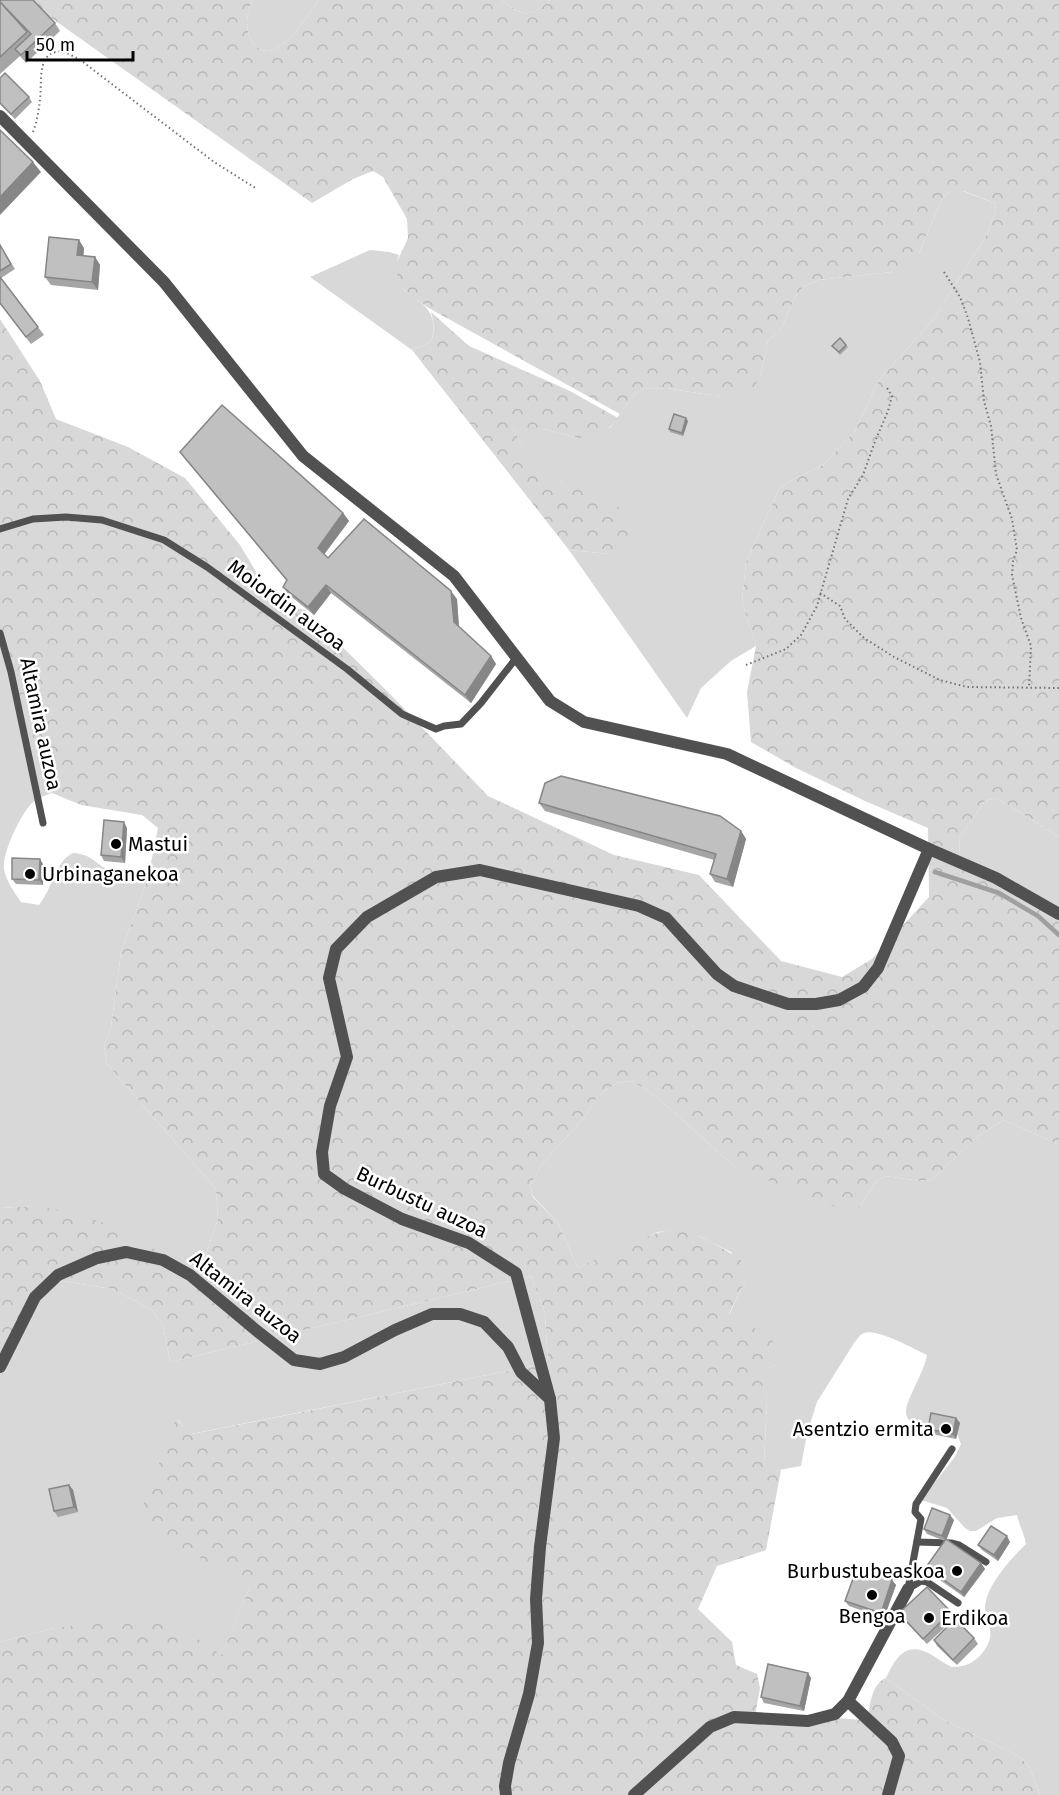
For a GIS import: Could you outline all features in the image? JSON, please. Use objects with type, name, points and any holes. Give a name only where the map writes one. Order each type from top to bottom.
[{"type":"street","points":[[1,119],[164,282],[303,456],[454,576],[550,701],[584,722],[723,753],[996,878],[1059,914]]},
{"type":"street","name":"Burbustu auzoa","points":[[506,1795],[505,1786],[509,1763],[529,1694],[538,1643],[536,1599],[540,1547],[554,1438],[550,1399],[516,1273],[469,1243],[402,1219],[345,1189],[324,1174],[322,1152],[330,1106],[347,1058],[329,978],[336,949],[367,917],[436,876],[480,870],[639,906],[666,918],[717,974],[734,986],[788,1004],[816,1004],[839,1000],[863,987],[878,968],[929,849]]},
{"type":"street","name":"Altamira auzoa","points":[[0,1367],[35,1297],[57,1275],[97,1258],[126,1252],[163,1260],[190,1275],[294,1360],[320,1364],[344,1357],[395,1330],[432,1314],[460,1314],[484,1322],[508,1347],[521,1372],[550,1399]]},
{"type":"street","points":[[634,1795],[710,1727],[734,1717],[808,1721],[835,1714],[848,1701],[908,1589]]},
{"type":"street","points":[[848,1701],[892,1742],[899,1756],[888,1795]]},
{"type":"lane","name":"Moiordin auzoa","points":[[0,529],[33,519],[66,517],[102,520],[164,540],[207,567],[347,669],[402,714],[436,729],[461,724],[481,703],[517,657]]},
{"type":"lane","name":"Altamira auzoa","points":[[0,633],[11,672],[43,823]]},
{"type":"lane","points":[[908,1589],[921,1520],[915,1512],[916,1504],[952,1449]]},
{"type":"lane","points":[[917,1542],[959,1545],[986,1562]]},
{"type":"lane","points":[[908,1589],[921,1581],[927,1582],[958,1603]]},
{"type":"path","points":[[28,144],[36,123],[43,63],[48,55],[57,51],[79,59],[214,162],[257,189]]},
{"type":"path","points":[[944,272],[960,297],[980,362],[996,474],[1012,519],[1017,549],[1012,575],[1021,618],[1031,646],[1029,688]]},
{"type":"path","points":[[746,665],[786,650],[801,635],[817,606],[848,499],[862,475],[888,411],[892,396],[887,388]]},
{"type":"path","points":[[820,593],[840,606],[845,619],[864,638],[894,657],[940,680],[967,687],[1059,688]]},
{"type":"green space","points":[[26,0],[252,0],[247,23],[249,36],[256,47],[266,51],[279,47],[291,37],[319,0],[502,0],[515,10],[526,13],[537,10],[550,0],[1059,0],[1059,837],[997,798],[985,801],[959,838],[960,856],[1059,909],[1059,1145],[1004,1120],[979,1135],[932,1180],[920,1181],[885,1176],[876,1181],[859,1208],[832,1206],[735,1167],[667,1106],[646,1089],[630,1081],[617,1083],[598,1096],[584,1118],[541,1165],[530,1186],[533,1197],[558,1223],[578,1268],[641,1239],[674,1230],[693,1234],[712,1242],[746,1264],[745,1281],[729,1314],[773,1341],[780,1355],[776,1365],[759,1373],[767,1400],[764,1463],[771,1470],[781,1470],[766,1550],[717,1566],[698,1609],[732,1642],[736,1665],[757,1674],[760,1688],[755,1716],[867,1721],[874,1690],[886,1678],[944,1720],[1019,1756],[1029,1766],[1040,1795],[0,1795],[0,1642],[54,1628],[135,1619],[161,1624],[207,1643],[218,1653],[219,1661],[250,1587],[137,1521],[176,1419],[192,1434],[548,1363],[545,1313],[531,1276],[170,1362],[163,1325],[151,1309],[112,1289],[63,1281],[46,1284],[0,1362],[0,1208],[33,1206],[73,1212],[120,1229],[183,1266],[195,1265],[206,1254],[218,1219],[216,1189],[107,1064],[104,1045],[111,1027],[121,952],[148,878],[158,828],[142,815],[81,805],[52,793],[0,641],[0,319],[40,381],[56,419],[128,447],[185,478],[240,545],[275,603],[305,610],[488,796],[614,855],[699,875],[781,961],[842,977],[872,959],[929,897],[928,828],[796,768],[751,742],[747,692],[756,646],[742,602],[746,562],[779,489],[788,482],[823,465],[855,431],[879,380],[933,320],[986,236],[994,217],[996,204],[964,191],[951,191],[942,198],[912,265],[892,272],[818,280],[803,287],[795,297],[780,331],[768,341],[760,378],[749,393],[722,397],[666,388],[641,389],[630,399],[620,414],[427,307],[402,288],[397,280],[397,262],[408,238],[407,219],[383,177],[373,171],[353,179],[312,203]]},
{"type":"green space","points":[[252,0],[319,0],[291,37],[279,47],[266,51],[256,47],[249,36],[247,23]]},
{"type":"green space","points":[[502,0],[550,0],[537,10],[526,13],[515,10]]},
{"type":"green space","points":[[951,191],[963,191],[996,204],[994,217],[986,236],[933,320],[879,380],[855,431],[823,465],[788,482],[779,489],[746,562],[742,602],[756,646],[731,661],[701,688],[687,718],[569,550],[610,554],[562,481],[545,487],[513,429],[543,429],[578,438],[610,428],[630,399],[641,389],[666,388],[722,397],[760,378],[768,341],[780,331],[795,297],[803,287],[818,280],[892,272],[919,253],[942,198]]},
{"type":"green space","points":[[370,250],[399,255],[397,262],[402,288],[423,304],[431,316],[433,332],[431,342],[412,350],[310,277]]},
{"type":"green space","points":[[431,312],[469,346],[570,391],[618,418],[603,435],[594,438],[578,438],[543,429],[513,429],[545,486],[562,481],[578,483],[597,490],[623,511],[632,532],[625,549],[610,554],[569,550],[412,350],[431,342],[434,327]]},
{"type":"green space","points":[[0,641],[52,793],[31,804],[17,826],[9,845],[4,869],[13,890],[21,902],[39,905],[62,862],[73,853],[91,858],[115,873],[148,878],[121,952],[111,1027],[104,1045],[107,1064],[216,1189],[218,1219],[206,1254],[195,1265],[183,1266],[33,1206],[0,1208]]},
{"type":"green space","points":[[997,798],[1059,837],[1059,909],[960,856],[959,838],[985,801]]},
{"type":"green space","points":[[630,1081],[646,1089],[667,1106],[735,1167],[859,1208],[876,1181],[885,1176],[920,1181],[932,1180],[979,1135],[1004,1120],[1059,1145],[1059,1795],[1040,1795],[1029,1766],[1019,1756],[944,1720],[886,1678],[898,1657],[909,1650],[923,1651],[952,1667],[971,1663],[981,1655],[990,1634],[985,1608],[988,1594],[1002,1570],[1026,1544],[1017,1515],[997,1518],[976,1531],[970,1531],[947,1508],[921,1500],[954,1458],[961,1444],[958,1436],[954,1434],[918,1425],[908,1419],[906,1412],[909,1400],[927,1355],[878,1333],[870,1332],[859,1336],[817,1402],[807,1434],[801,1466],[774,1471],[768,1469],[764,1463],[767,1400],[758,1373],[776,1365],[747,1323],[729,1315],[745,1281],[731,1252],[701,1237],[673,1230],[658,1232],[578,1268],[558,1223],[533,1196],[530,1186],[541,1165],[584,1118],[598,1096],[617,1083]]},
{"type":"green space","points":[[531,1276],[545,1313],[548,1363],[191,1434],[177,1419],[250,1587],[219,1662],[54,1628],[0,1642],[0,1362],[46,1284],[63,1281],[112,1289],[151,1309],[163,1325],[170,1362]]},
{"type":"building","points":[[0,0],[33,0],[55,23],[21,55],[15,49],[31,34]]},
{"type":"building","points":[[0,2],[27,32],[0,57]]},
{"type":"building","points":[[5,73],[29,97],[11,114],[0,103],[0,78]]},
{"type":"building","points":[[0,130],[33,162],[0,197]]},
{"type":"building","points":[[49,237],[79,240],[77,255],[95,257],[92,282],[45,277]]},
{"type":"building","points":[[0,245],[11,264],[0,271]]},
{"type":"building","points":[[0,277],[38,327],[26,337],[0,303]]},
{"type":"building","points":[[840,338],[846,345],[839,352],[832,346]]},
{"type":"building","points":[[222,405],[343,513],[318,548],[328,558],[364,519],[451,591],[454,622],[491,656],[465,695],[326,585],[308,607],[283,587],[287,580],[180,452]]},
{"type":"building","points":[[674,414],[686,418],[682,433],[669,429]]},
{"type":"building","points":[[561,776],[720,816],[741,831],[727,879],[710,874],[716,854],[539,803],[545,783]]},
{"type":"building","name":"Mastui","points":[[104,820],[124,822],[121,857],[101,855]]},
{"type":"building","name":"Urbinaganekoa","points":[[12,858],[40,859],[39,880],[12,879]]},
{"type":"building","name":"Asentzio ermita","points":[[931,1413],[956,1418],[953,1434],[928,1429]]},
{"type":"building","points":[[69,1485],[74,1507],[54,1511],[49,1489]]},
{"type":"building","points":[[932,1508],[950,1515],[942,1536],[924,1529]]},
{"type":"building","points":[[991,1526],[1007,1536],[994,1555],[978,1545]]},
{"type":"building","name":"Burbustubeaskoa","points":[[946,1539],[981,1563],[961,1592],[926,1567]]},
{"type":"building","name":"Bengoa","points":[[865,1570],[892,1580],[881,1613],[845,1601],[854,1576],[862,1579]]},
{"type":"building","name":"Erdikoa","points":[[927,1587],[951,1612],[923,1639],[899,1613]]},
{"type":"building","points":[[955,1619],[974,1638],[953,1660],[934,1640]]},
{"type":"building","points":[[768,1664],[808,1673],[800,1706],[761,1697]]},
{"type":"waterway","points":[[935,872],[999,893],[1038,916],[1059,935]]},
{"type":"place","name":"Mastui","points":[[116,844]]},
{"type":"place","name":"Urbinaganekoa","points":[[30,874]]},
{"type":"place","name":"Asentzio ermita","points":[[946,1429]]},
{"type":"place","name":"Burbustubeaskoa","points":[[957,1571]]},
{"type":"place","name":"Bengoa","points":[[872,1595]]},
{"type":"place","name":"Erdikoa","points":[[929,1618]]}]
